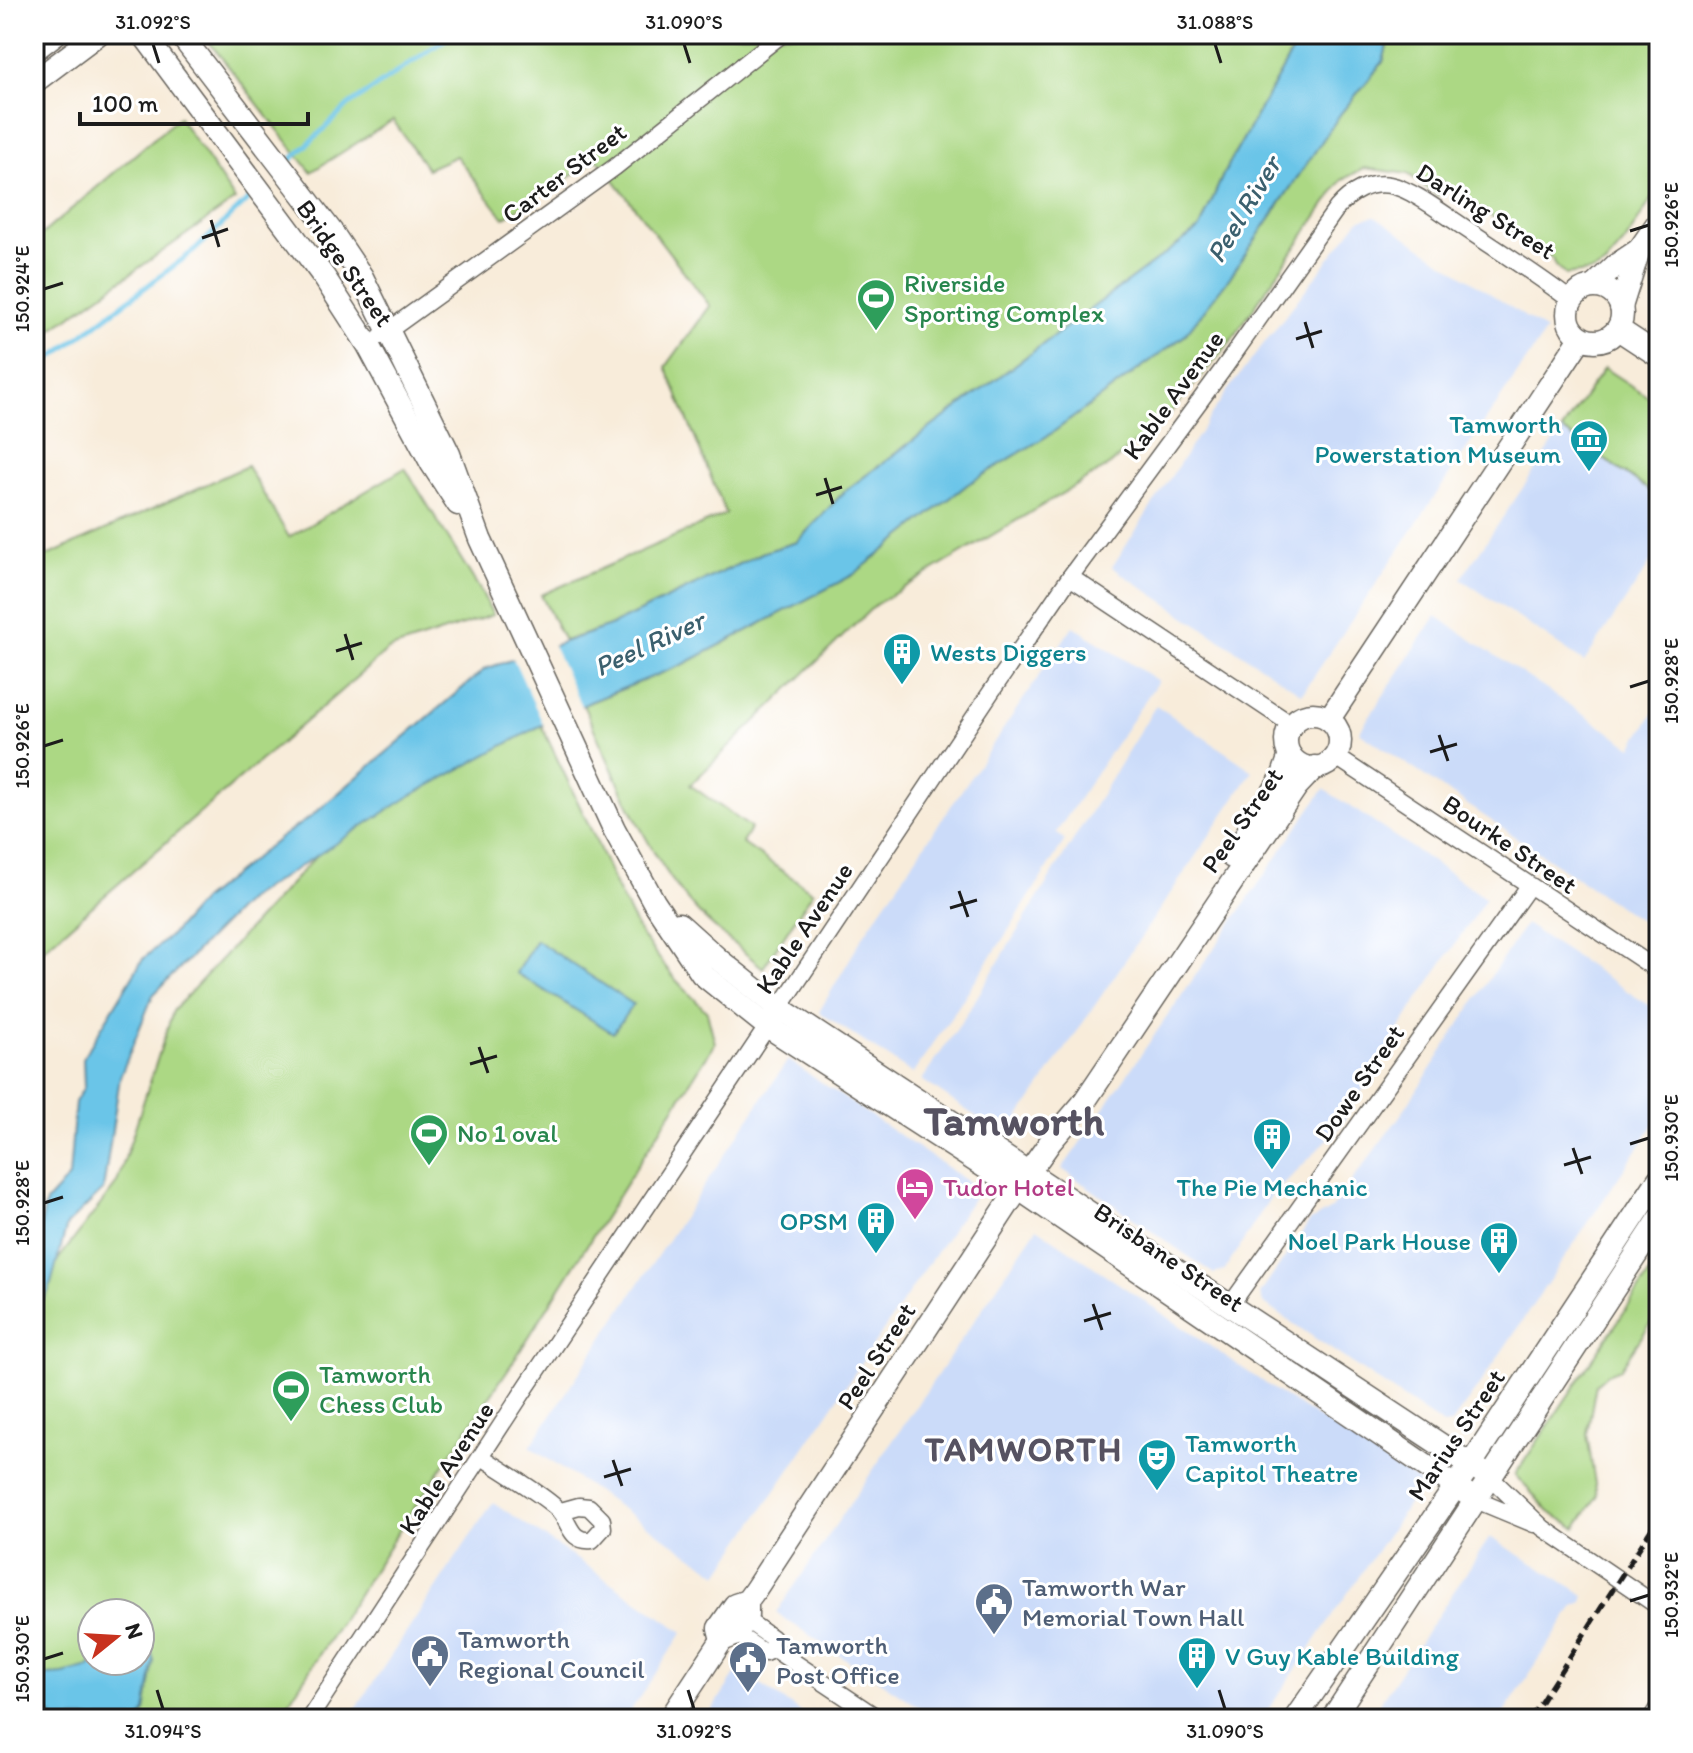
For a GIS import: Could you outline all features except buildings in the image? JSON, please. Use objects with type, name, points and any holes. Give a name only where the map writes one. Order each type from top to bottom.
[{"type":"main road","points":[[34,50],[55,34]]},
{"type":"main road","points":[[34,82],[98,34]]},
{"type":"main road","name":"Bridge Street","points":[[180,34],[301,191],[362,277],[449,454],[480,539],[614,829],[654,902],[702,974],[773,1017]]},
{"type":"main road","name":"Bridge Street","points":[[147,40],[278,214],[368,345],[432,464],[480,539]]},
{"type":"main road","points":[[1639,250],[1615,266],[1594,286],[1580,290],[1570,300],[1569,325],[1581,338],[1601,341],[1620,318],[1639,250],[1659,221]]},
{"type":"main road","points":[[1594,286],[1608,290],[1620,318],[1659,356]]},
{"type":"main road","points":[[1329,719],[1581,338]]},
{"type":"main road","points":[[1314,714],[1329,719],[1339,733],[1339,749],[1335,756],[1315,767],[1299,763],[1290,755],[1287,742],[1292,725],[1305,715],[1314,714]]},
{"type":"main road","name":"Peel Street","points":[[1051,1141],[1071,1098],[1178,941],[1274,791],[1290,755]]},
{"type":"main road","name":"Peel Street","points":[[670,1719],[738,1624],[1051,1141],[1082,1105],[1296,787],[1315,767]]},
{"type":"main road","name":"Brisbane Street","points":[[773,1017],[1491,1478]]},
{"type":"main road","name":"Marius Street","points":[[1295,1719],[1471,1464],[1659,1179]]},
{"type":"main road","name":"Brisbane Street","points":[[1024,1181],[1476,1500]]},
{"type":"main road","name":"Marius Street","points":[[1332,1719],[1659,1220]]},
{"type":"street","name":"Carter Street","points":[[368,345],[615,167],[782,34]]},
{"type":"street","name":"Darling Street","points":[[1366,186],[1389,184],[1399,187],[1437,209],[1570,300]]},
{"type":"street","name":"Kable Avenue","points":[[309,1719],[773,1017],[1070,577],[1337,208],[1347,197],[1366,186]]},
{"type":"street","points":[[1070,577],[1292,725]]},
{"type":"street","name":"Bourke Street","points":[[1335,756],[1659,971]]},
{"type":"street","name":"Dowe Street","points":[[1229,1307],[1529,886]]},
{"type":"street","points":[[482,1457],[561,1511]]},
{"type":"street","name":"Brisbane Street","points":[[1491,1478],[1543,1528],[1659,1607]]},
{"type":"street","name":"Brisbane Street","points":[[1476,1500],[1543,1528]]},
{"type":"street","points":[[738,1624],[765,1653],[774,1649],[879,1719]]},
{"type":"street","points":[[1651,1719],[1659,1706]]},
{"type":"shaded area","points":[[1375,216],[1546,331],[1302,694],[1112,567],[1225,394],[1360,219]]},
{"type":"shaded area","points":[[1562,430],[1649,489],[1659,476],[1659,550],[1584,662],[1461,579]]},
{"type":"shaded area","points":[[1436,616],[1632,747],[1659,705],[1659,933],[1359,732]]},
{"type":"shaded area","points":[[1073,626],[1158,681],[1056,833],[1065,840],[913,1074],[819,1012],[865,933]]},
{"type":"shaded area","points":[[1156,705],[1253,771],[1006,1137],[922,1080],[963,1020]]},
{"type":"shaded area","points":[[1324,789],[1486,898],[1413,1007],[1340,1127],[1270,1198],[1225,1270],[1214,1274],[1062,1169]]},
{"type":"shaded area","points":[[1525,924],[1659,1012],[1659,1117],[1476,1390],[1451,1424],[1443,1425],[1263,1303],[1260,1294],[1309,1222],[1331,1209],[1400,1116]]},
{"type":"shaded area","points":[[788,1060],[979,1189],[719,1574],[530,1447]]},
{"type":"shaded area","points":[[1037,1228],[1276,1391],[1422,1484],[1262,1719],[937,1719],[776,1613]]},
{"type":"shaded area","points":[[493,1502],[683,1632],[625,1719],[349,1719]]},
{"type":"shaded area","points":[[1490,1537],[1585,1595],[1583,1602],[1574,1606],[1500,1719],[1369,1719]]},
{"type":"shaded area","name":"Tamworth Post Office","points":[[738,1670],[811,1719],[706,1719]]},
{"type":"green space","name":"Riverside Sporting Complex","points":[[203,34],[1302,34],[1223,175],[1200,228],[845,491],[797,542],[764,552],[610,626],[564,641],[541,595],[726,514],[666,367],[710,306],[598,159],[504,218],[456,156],[427,169],[393,120],[311,172]]},
{"type":"green space","points":[[1390,34],[1659,34],[1659,187],[1625,242],[1605,265],[1595,271],[1565,275],[1553,259],[1441,181],[1438,196],[1408,174],[1364,168],[1342,180],[1228,345],[1173,410],[1110,465],[875,605],[690,785],[751,828],[742,843],[813,892],[763,968],[697,911],[662,865],[633,813],[583,705],[684,664],[853,575],[968,484],[1052,433],[1184,336],[1230,277],[1341,113],[1383,62]]},
{"type":"green space","points":[[179,117],[235,200],[44,335],[34,349],[34,241]]},
{"type":"green space","points":[[1604,368],[1659,404],[1659,476],[1649,490],[1562,430]]},
{"type":"green space","points":[[247,466],[289,537],[405,468],[493,615],[388,650],[34,957],[34,562]]},
{"type":"green space","points":[[534,710],[641,935],[676,980],[707,1012],[715,1043],[513,1362],[278,1719],[34,1719],[34,1291],[117,1183],[173,1011],[353,816]]},
{"type":"green space","points":[[1659,1260],[1659,1311],[1620,1369],[1607,1374],[1596,1384],[1587,1434],[1597,1496],[1576,1528],[1549,1512],[1515,1475]]},
{"type":"water","name":"Peel River","points":[[1302,34],[1390,34],[1383,62],[1341,113],[1230,277],[1184,336],[1052,433],[968,484],[853,575],[684,664],[592,701],[538,727],[410,796],[247,900],[153,995],[120,1077],[103,1190],[67,1225],[49,1291],[34,1311],[34,1254],[46,1202],[69,1177],[75,1102],[84,1087],[83,1058],[143,959],[173,933],[202,900],[309,818],[485,669],[610,626],[764,552],[797,542],[845,491],[1200,228],[1223,175]]},
{"type":"water","points":[[536,940],[633,1004],[613,1033],[516,973]]},
{"type":"water","points":[[76,1671],[76,1677],[151,1677],[145,1711],[140,1719],[54,1719],[51,1715],[34,1712],[34,1676]]},
{"type":"pier","points":[[551,641],[583,710],[545,728],[512,656]]},
{"type":"waterway","points":[[288,163],[349,105],[453,34]]},
{"type":"waterway","points":[[34,371],[195,250],[254,194]]},
{"type":"railway","points":[[1530,1719],[1659,1517]]},
{"type":"place","name":"Riverside Sporting Complex","points":[[876,332]]},
{"type":"place","name":"Tamworth Powerstation Museum","points":[[1589,473]]},
{"type":"place","name":"Wests Diggers","points":[[902,686]]},
{"type":"place","name":"No 1 oval","points":[[429,1167]]},
{"type":"place","name":"The Pie Mechanic","points":[[1272,1171]]},
{"type":"place","name":"Tudor Hotel","points":[[915,1221]]},
{"type":"place","name":"OPSM","points":[[876,1255]]},
{"type":"place","name":"Noel Park House","points":[[1499,1275]]},
{"type":"place","name":"Tamworth Chess Club","points":[[291,1423]]},
{"type":"place","name":"Tamworth Capitol Theatre","points":[[1157,1492]]},
{"type":"place","name":"Tamworth War Memorial Town Hall","points":[[994,1636]]},
{"type":"place","name":"Tamworth Regional Council","points":[[430,1688]]},
{"type":"place","name":"V Guy Kable Building","points":[[1197,1690]]},
{"type":"place","name":"Tamworth Post Office","points":[[748,1694]]},
{"type":"district","name":"Tamworth","points":[[1014,1120]]},
{"type":"district","name":"TAMWORTH","points":[[1024,1449]]}]
